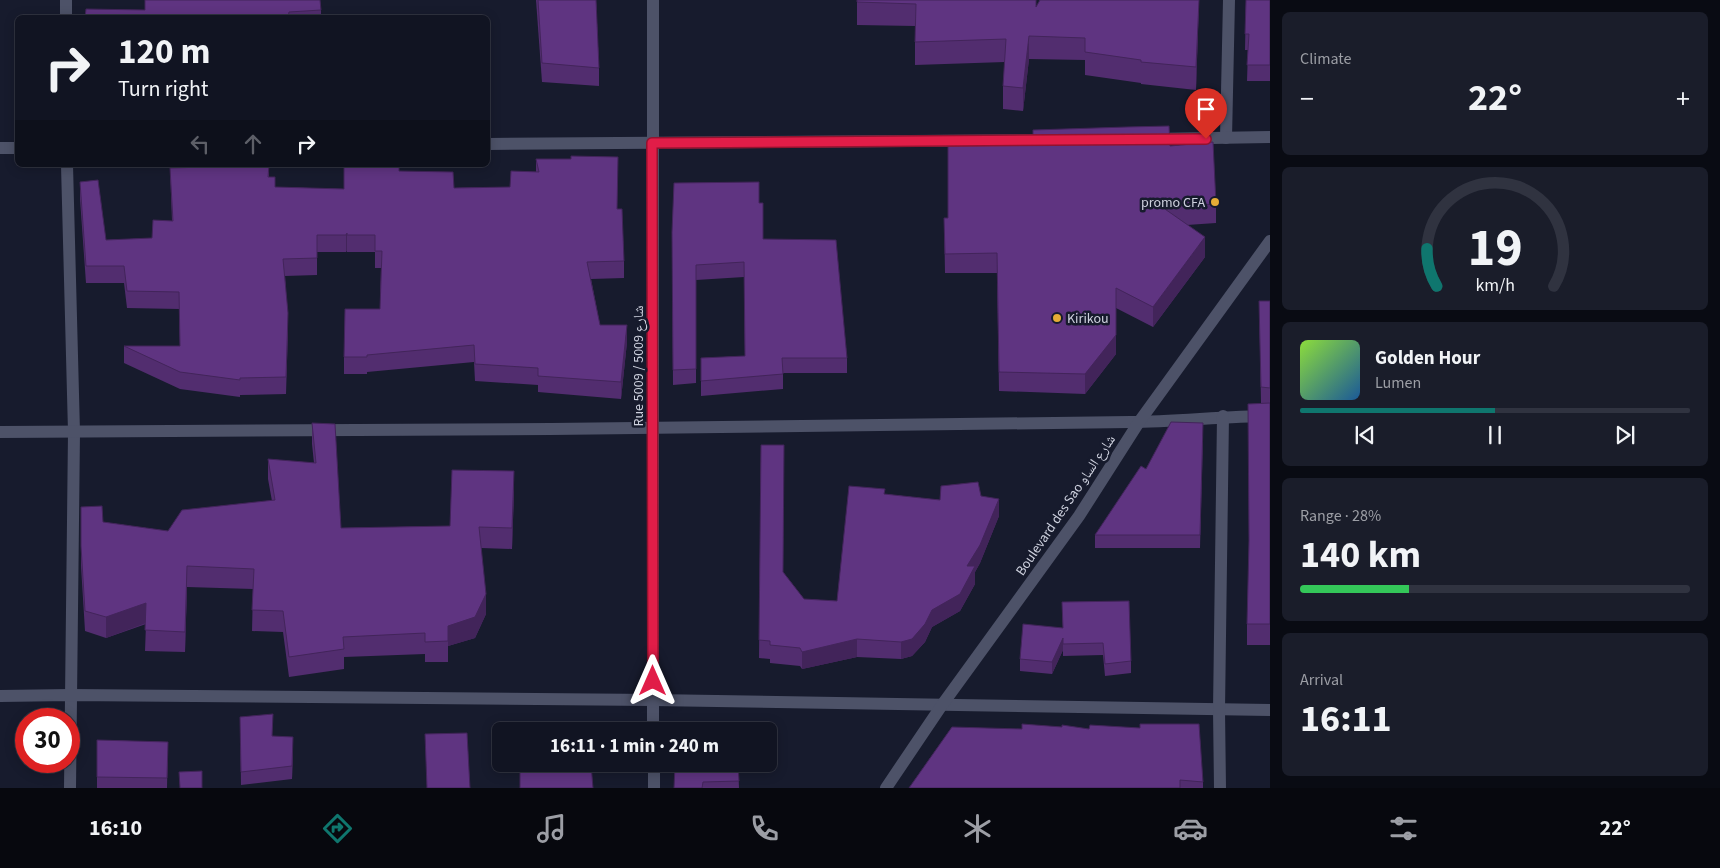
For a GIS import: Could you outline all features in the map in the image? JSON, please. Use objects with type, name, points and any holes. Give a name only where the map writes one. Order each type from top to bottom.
[{"type":"street","points":[[66,0],[66,15]]},
{"type":"street","name":"Rue 5009 / شارع 5009","points":[[653,0],[653,722]]},
{"type":"street","points":[[1226,138],[1229,0]]},
{"type":"street","points":[[1137,139],[1270,137]]},
{"type":"street","points":[[490,144],[1058,140]]},
{"type":"street","points":[[0,148],[15,148]]},
{"type":"street","points":[[66,167],[74,432],[70,788]]},
{"type":"street","name":"Boulevard des Sao شارع الساو","points":[[886,788],[942,705],[1079,516],[1139,422],[1270,241]]},
{"type":"street","points":[[0,432],[653,428],[1139,422],[1223,416],[1270,416]]},
{"type":"street","points":[[1220,788],[1219,710],[1223,416]]},
{"type":"street","points":[[0,696],[653,700],[1270,710]]},
{"type":"street","points":[[654,772],[654,788]]},
{"type":"building","points":[[145,0],[320,0],[321,10],[289,12],[288,15],[85,15],[86,9],[145,10]]},
{"type":"building","points":[[538,0],[596,0],[599,68],[542,63]]},
{"type":"building","points":[[857,0],[1036,0],[1036,7],[1040,0],[1199,0],[1196,67],[1141,62],[1141,60],[1085,52],[1085,38],[1029,36],[1023,88],[1003,86],[1006,39],[915,42],[916,4],[857,2]]},
{"type":"building","points":[[1246,0],[1270,0],[1270,65],[1247,65],[1249,34],[1245,34]]},
{"type":"building","points":[[1169,126],[1170,146],[1213,142],[1216,204],[1162,207],[1205,237],[1153,307],[1116,288],[1116,335],[1085,374],[999,372],[997,253],[945,254],[944,218],[948,218],[948,146],[1033,145],[1033,130]]},
{"type":"building","points":[[571,156],[618,157],[617,209],[622,209],[624,261],[587,262],[600,325],[627,325],[621,382],[538,376],[538,368],[475,364],[474,345],[367,355],[367,357],[344,357],[345,309],[380,309],[382,251],[375,251],[375,235],[347,235],[347,233],[346,235],[317,235],[317,258],[283,259],[288,313],[286,377],[240,378],[240,380],[180,372],[124,346],[180,346],[179,292],[127,291],[124,266],[86,266],[80,182],[98,180],[106,240],[152,238],[153,220],[173,221],[170,168],[269,167],[268,177],[275,177],[275,187],[344,189],[344,167],[399,167],[399,171],[453,172],[454,188],[510,187],[511,171],[539,172],[536,159],[571,159]]},
{"type":"building","points":[[759,182],[759,203],[763,203],[763,239],[836,240],[847,358],[782,358],[783,374],[701,381],[701,358],[745,356],[744,262],[696,265],[696,369],[673,370],[672,232],[674,183]]},
{"type":"building","points":[[1259,301],[1270,301],[1270,388],[1261,387]]},
{"type":"building","points":[[1270,403],[1270,624],[1247,624],[1249,541],[1248,404]]},
{"type":"building","points":[[1171,422],[1203,423],[1200,535],[1095,535],[1141,466],[1146,469]]},
{"type":"building","points":[[312,423],[335,424],[341,528],[450,526],[452,470],[514,471],[512,528],[479,527],[486,594],[475,617],[448,626],[448,641],[425,642],[425,633],[343,637],[344,649],[289,657],[283,611],[252,610],[254,569],[187,566],[185,632],[145,630],[146,603],[106,617],[85,611],[81,507],[102,506],[103,522],[168,531],[182,510],[275,500],[268,459],[316,463]]},
{"type":"building","points":[[761,445],[784,445],[783,572],[804,599],[837,601],[849,486],[885,489],[884,494],[940,500],[941,486],[978,482],[981,496],[999,499],[980,545],[967,566],[975,566],[960,594],[932,610],[925,624],[912,639],[901,642],[857,639],[802,652],[800,648],[770,645],[770,641],[759,640]]},
{"type":"building","points":[[1129,601],[1131,661],[1105,664],[1103,643],[1063,644],[1063,638],[1052,662],[1020,659],[1023,624],[1063,628],[1062,602]]},
{"type":"building","points":[[273,714],[272,736],[293,737],[292,766],[241,772],[240,717]]},
{"type":"building","points":[[1022,724],[1062,727],[1062,725],[1089,729],[1090,725],[1140,728],[1140,724],[1199,724],[1203,782],[1180,780],[1180,788],[909,788],[952,727],[1022,729]]},
{"type":"building","points":[[467,733],[470,788],[427,788],[425,734]]},
{"type":"building","points":[[97,740],[168,742],[167,778],[97,777]]},
{"type":"building","points":[[202,771],[202,788],[180,788],[179,772]]},
{"type":"building","points":[[520,772],[592,772],[593,788],[520,788]]},
{"type":"building","points":[[675,772],[738,772],[739,781],[703,782],[702,788],[674,788]]},
{"type":"place","name":"promo CFA","points":[[1215,202]]},
{"type":"place","name":"Kirikou","points":[[1057,318]]},
{"type":"route","points":[[653,681],[652,143],[1206,139]]}]
